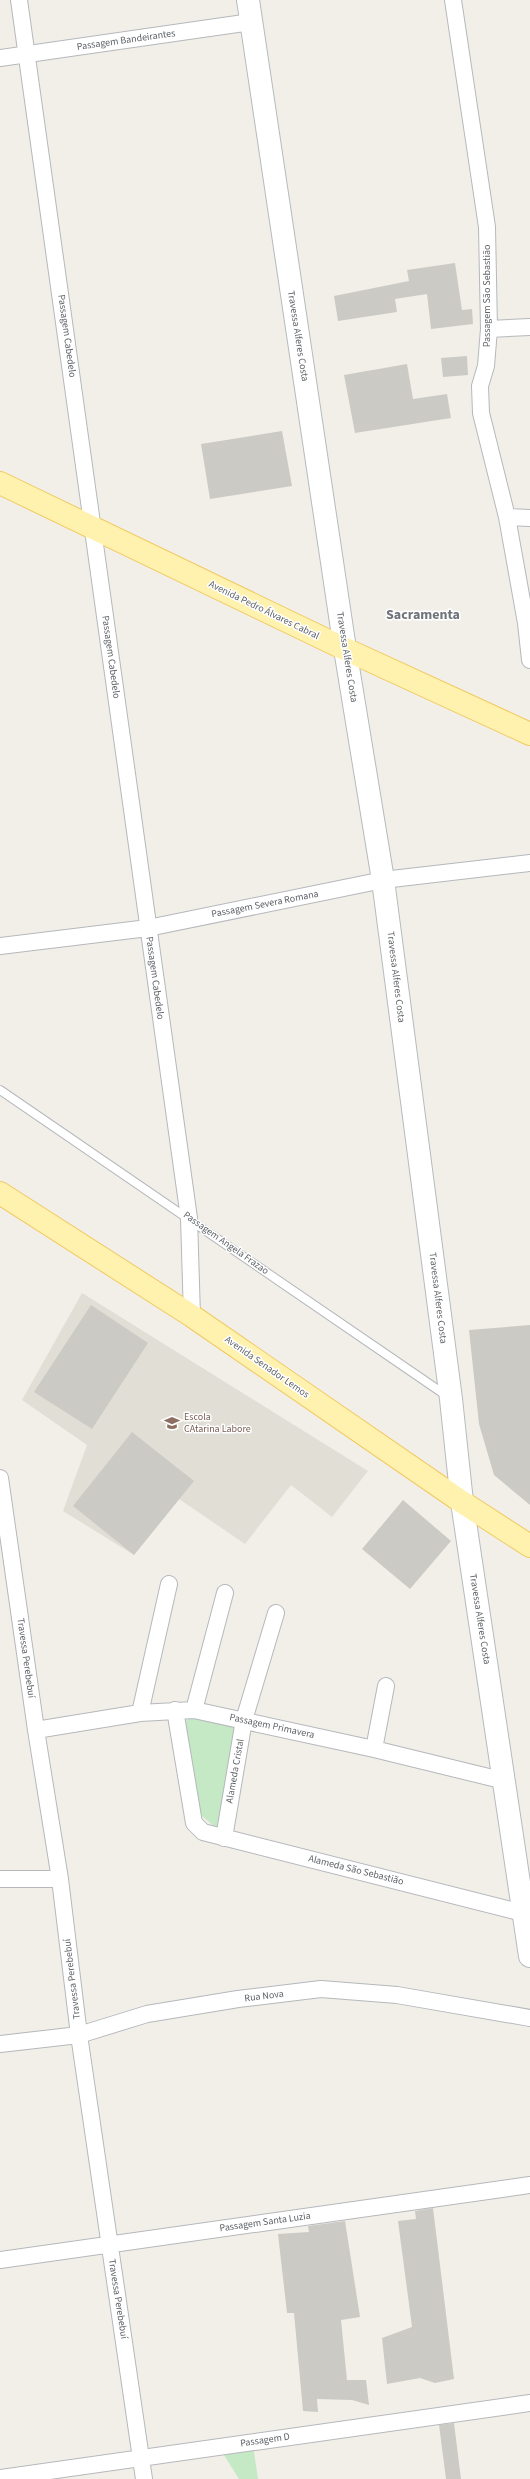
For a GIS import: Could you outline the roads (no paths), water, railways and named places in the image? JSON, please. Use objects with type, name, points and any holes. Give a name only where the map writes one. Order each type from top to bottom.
[{"type":"main road","name":"Avenida Pedro Álvares Cabral","points":[[0,483],[94,526],[345,649],[530,734]]},
{"type":"main road","name":"Avenida Senador Lemos","points":[[0,1193],[192,1316],[462,1502],[530,1546]]},
{"type":"street","name":"Passagem Cabedelo","points":[[19,0],[94,526],[189,1218],[192,1316]]},
{"type":"street","name":"Travessa Alferes Costa","points":[[248,0],[345,649],[383,880],[451,1399],[462,1502],[530,1956]]},
{"type":"street","name":"Passagem São Sebastião","points":[[453,0],[488,227],[489,329],[486,366],[480,386],[481,413],[507,517],[526,623],[530,660]]},
{"type":"street","name":"Passagem Bandeirantes","points":[[0,58],[251,22]]},
{"type":"street","points":[[489,329],[530,327]]},
{"type":"street","points":[[507,517],[530,518]]},
{"type":"street","name":"Passagem Severa Romana","points":[[0,946],[148,928],[383,880],[530,863]]},
{"type":"street","name":"Travessa Perebebuí","points":[[0,1478],[36,1730],[60,1879],[79,2035],[142,2457],[144,2479]]},
{"type":"street","points":[[140,1713],[169,1584]]},
{"type":"street","points":[[194,1710],[225,1593]]},
{"type":"street","name":"Alameda Cristal","points":[[224,1838],[244,1720],[276,1613]]},
{"type":"street","points":[[374,1749],[386,1686]]},
{"type":"street","name":"Alameda São Sebastião","points":[[175,1710],[194,1823],[203,1832],[523,1913]]},
{"type":"street","name":"Passagem Primavera","points":[[36,1730],[140,1713],[194,1710],[374,1749],[505,1781]]},
{"type":"street","points":[[0,1879],[60,1879]]},
{"type":"street","name":"Rua Nova","points":[[0,2044],[79,2035],[147,2014],[238,1999],[321,1989],[397,1995],[530,2018]]},
{"type":"street","name":"Passagem Santa Luzia","points":[[0,2260],[530,2185]]},
{"type":"street","name":"Passagem D","points":[[0,2478],[530,2403]]},
{"type":"lane","name":"Passagem Angela Frazao","points":[[0,1090],[189,1218],[451,1399]]},
{"type":"place","name":"Escola CAtarina Labore","points":[[172,1423]]},
{"type":"district","name":"Sacramenta","points":[[423,615]]}]
